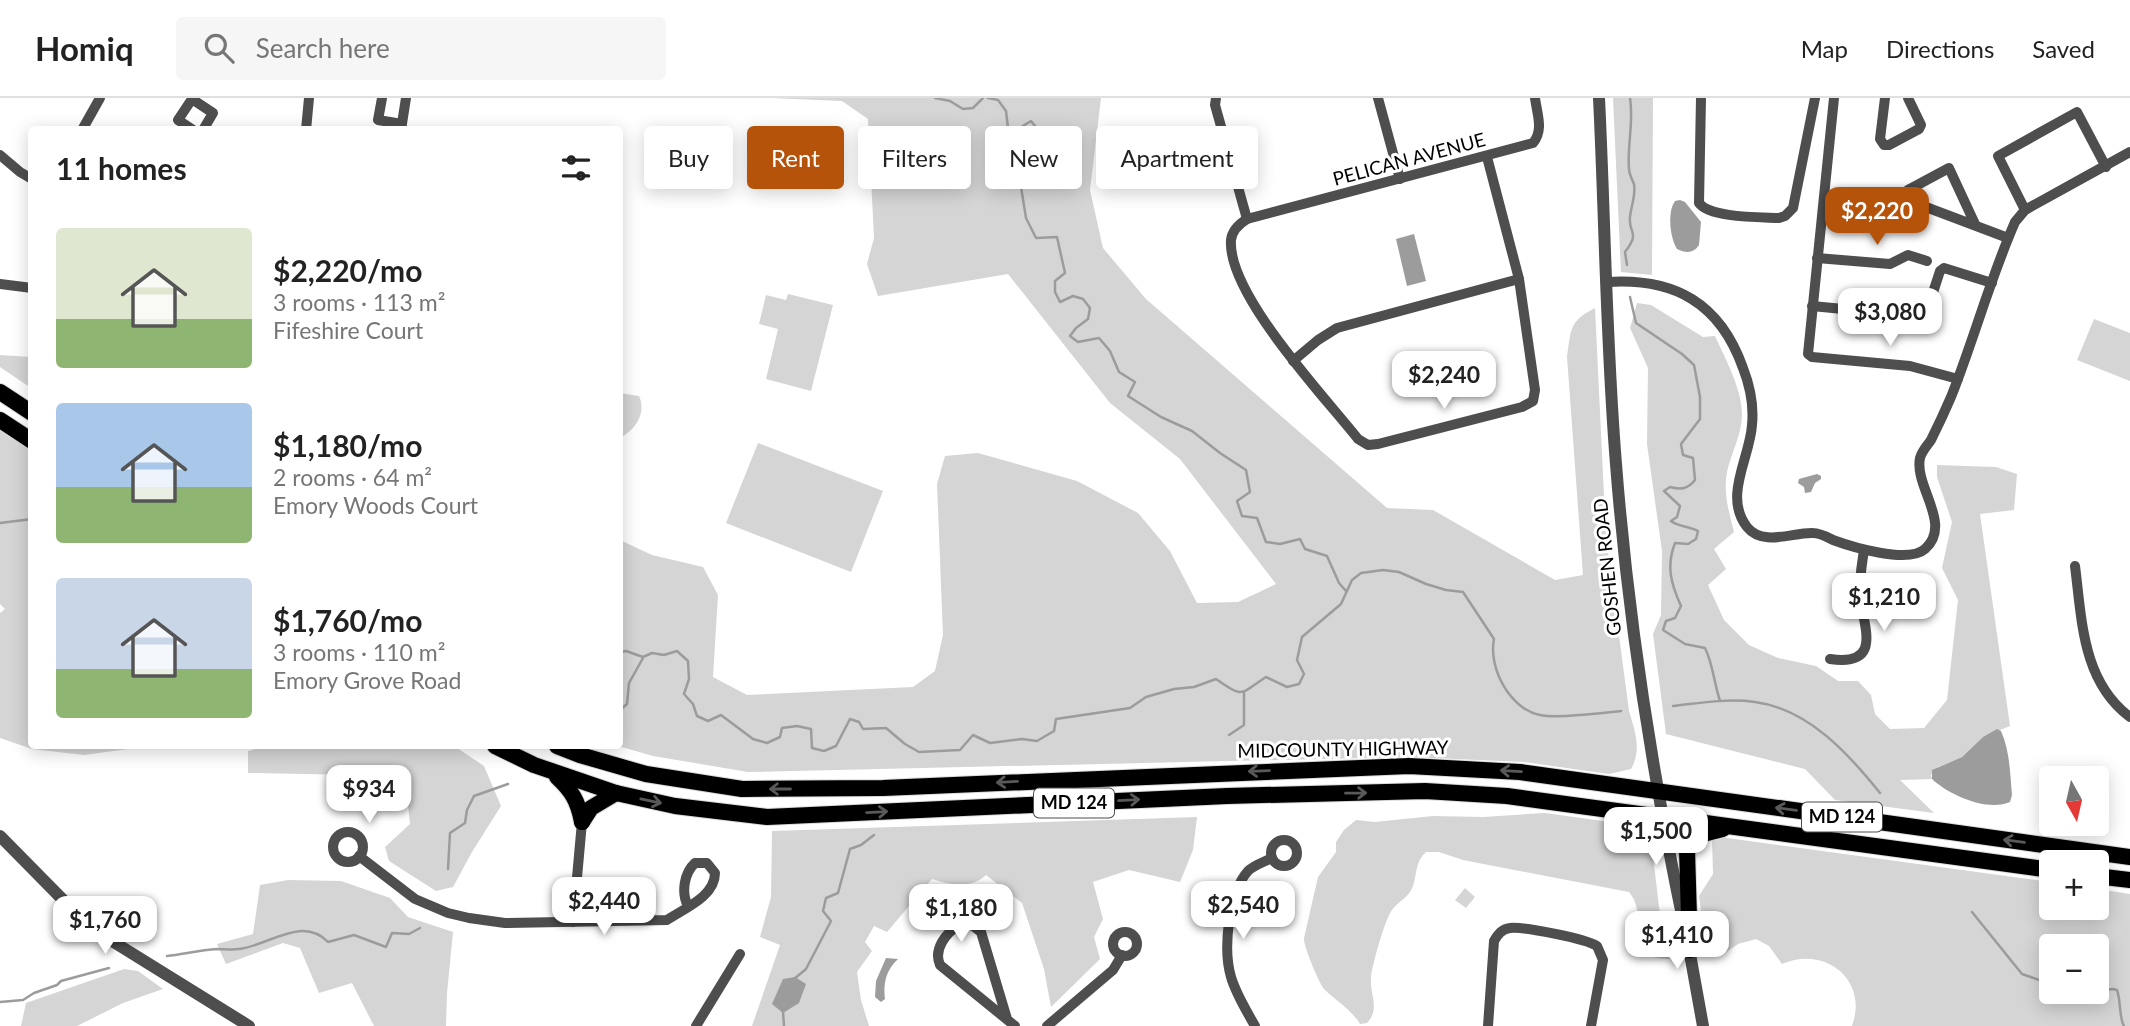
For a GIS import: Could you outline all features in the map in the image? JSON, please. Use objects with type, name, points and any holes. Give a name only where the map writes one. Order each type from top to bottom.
[{"type":"main road","points":[[0,393],[28,410]]},
{"type":"main road","points":[[0,420],[28,438]]},
{"type":"main road","name":"MD 124","points":[[502,749],[552,772],[616,793],[675,806],[767,817],[1227,796],[1425,791],[1507,796],[2039,868]]},
{"type":"main road","name":"MIDCOUNTY HIGHWAY","points":[[565,749],[646,774],[742,789],[884,788],[1409,766],[1520,772],[2130,857]]},
{"type":"main road","points":[[552,772],[572,792],[579,804],[582,822]]},
{"type":"main road","points":[[582,822],[591,808],[616,793]]},
{"type":"main road","points":[[1690,950],[1687,850],[1699,835],[1730,827]]},
{"type":"main road","points":[[2109,878],[2130,880]]},
{"type":"street","points":[[84,126],[100,98]]},
{"type":"street","points":[[306,126],[309,98]]},
{"type":"street","points":[[382,98],[378,120],[398,126]]},
{"type":"street","points":[[401,126],[406,98]]},
{"type":"street","points":[[1216,98],[1221,127],[1247,219],[1240,224],[1231,238],[1238,272],[1248,293],[1293,360],[1358,439],[1368,445],[1522,407],[1533,401],[1535,390],[1519,279],[1488,157]]},
{"type":"street","points":[[1378,98],[1400,179]]},
{"type":"street","name":"PELICAN AVENUE","points":[[1247,219],[1533,143],[1539,136],[1540,125],[1535,98]]},
{"type":"street","name":"GOSHEN ROAD","points":[[1599,98],[1615,450],[1627,578],[1643,703],[1703,1026]]},
{"type":"street","points":[[1701,98],[1699,203],[1702,208],[1713,212],[1779,218],[1793,208],[1815,98]]},
{"type":"street","points":[[1834,98],[1808,354],[1910,366],[1958,379]]},
{"type":"street","points":[[1885,98],[1880,139],[1884,145],[1889,145],[1922,125],[1908,98]]},
{"type":"street","points":[[187,126],[178,120],[192,99],[214,113],[206,126]]},
{"type":"street","points":[[2025,210],[1998,156],[2077,112],[2106,167]]},
{"type":"street","points":[[1608,282],[1637,281],[1673,290],[1698,304],[1726,329],[1737,351],[1751,399],[1752,424],[1738,485],[1741,514],[1748,528],[1762,537],[1818,534],[1864,550],[1913,554],[1925,549],[1932,541],[1935,531],[1920,460],[1951,399],[2015,222],[2025,210],[2130,152]]},
{"type":"street","points":[[0,155],[28,177]]},
{"type":"street","points":[[1975,223],[1950,169],[1908,190],[1906,194],[1910,201],[1975,223],[2008,238]]},
{"type":"street","points":[[1817,258],[1890,264],[1908,255],[1927,261]]},
{"type":"street","points":[[1812,306],[1924,317],[1940,271],[1944,268],[1992,283]]},
{"type":"street","points":[[1293,360],[1337,328],[1519,279]]},
{"type":"street","points":[[0,284],[28,288]]},
{"type":"street","points":[[1830,659],[1849,660],[1858,656],[1867,645],[1867,625],[1860,596],[1864,550]]},
{"type":"street","points":[[2075,566],[2084,639],[2092,667],[2111,699],[2130,717]]},
{"type":"street","points":[[573,922],[582,822]]},
{"type":"street","points":[[0,836],[73,910],[104,936],[249,1026]]},
{"type":"street","points":[[359,856],[415,899],[448,913],[485,921],[663,921],[688,905]]},
{"type":"street","points":[[1255,1026],[1232,979],[1227,951],[1228,927],[1233,903],[1245,875],[1252,868],[1272,858]]},
{"type":"street","points":[[960,924],[971,924],[981,932],[1011,1022],[940,965],[937,957],[939,947],[960,924]]},
{"type":"street","points":[[1488,1026],[1494,941],[1502,931],[1515,928],[1579,939],[1597,946],[1603,963],[1591,1026]]},
{"type":"street","points":[[696,1026],[740,954]]},
{"type":"street","points":[[1047,1026],[1113,970],[1122,956]]},
{"type":"shaded area","points":[[771,98],[1101,98],[1090,190],[1103,248],[1146,299],[1387,508],[1433,510],[1555,580],[1583,575],[1567,357],[1573,327],[1580,317],[1595,308],[1606,537],[1629,711],[1636,740],[1636,755],[1631,769],[1609,774],[1524,762],[1409,757],[748,772],[653,756],[623,747],[623,541],[652,555],[703,567],[718,595],[713,677],[747,695],[913,687],[935,671],[943,635],[937,484],[945,456],[978,453],[1077,481],[1138,513],[1170,551],[1197,603],[1238,602],[1276,584],[1180,459],[1110,403],[1008,274],[878,296],[867,264],[874,238],[872,189],[971,189],[971,126],[868,126],[868,119],[842,101]]},
{"type":"shaded area","points":[[1613,98],[1653,98],[1652,275],[1621,272]]},
{"type":"shaded area","points":[[1675,201],[1685,202],[1701,222],[1699,245],[1689,252],[1677,249],[1671,232],[1673,206]]},
{"type":"shaded area","points":[[1414,234],[1426,281],[1407,286],[1396,239]]},
{"type":"shaded area","points":[[788,294],[833,305],[811,391],[766,379],[778,329],[759,324],[766,295],[786,300]]},
{"type":"shaded area","points":[[1637,303],[1651,305],[1703,337],[1715,336],[1739,394],[1742,422],[1726,480],[1727,502],[1734,532],[1714,549],[1726,569],[1708,585],[1724,620],[1749,645],[1778,658],[1816,666],[1838,681],[1858,681],[1871,695],[1875,714],[1890,729],[1924,728],[1947,700],[1958,600],[1942,568],[1952,522],[1937,477],[1937,465],[1996,467],[2017,474],[2014,510],[1980,514],[2010,726],[1983,737],[1962,757],[1938,767],[1931,775],[1932,779],[1900,780],[1934,813],[1835,800],[1805,769],[1666,734],[1653,634],[1661,615],[1662,551],[1647,444],[1648,368],[1630,328]]},
{"type":"shaded area","points":[[2094,319],[2130,333],[2130,381],[2077,360]]},
{"type":"shaded area","points":[[0,355],[28,357],[28,386],[0,367]]},
{"type":"shaded area","points":[[623,393],[639,396],[641,402],[640,415],[623,436]]},
{"type":"shaded area","points":[[0,420],[28,439],[28,748],[0,738],[0,613],[5,609],[0,604]]},
{"type":"shaded area","points":[[758,443],[883,491],[851,572],[726,523]]},
{"type":"shaded area","points":[[1817,474],[1821,479],[1815,483],[1811,492],[1805,493],[1804,487],[1798,483],[1799,479]]},
{"type":"shaded area","points":[[1997,729],[2001,731],[2008,755],[2012,795],[2010,802],[1991,805],[1969,800],[1948,791],[1932,779],[1932,770],[1962,757],[1983,737]]},
{"type":"shaded area","points":[[32,749],[128,749],[84,755]]},
{"type":"shaded area","points":[[458,749],[484,766],[501,806],[453,887],[436,891],[389,861],[385,847],[410,824],[405,776],[248,773],[248,751]]},
{"type":"shaded area","points":[[1545,813],[1625,824],[1633,826],[1645,835],[1652,847],[1669,959],[1652,957],[1643,952],[1637,936],[1638,914],[1629,892],[1463,860],[1439,852],[1426,852],[1418,864],[1411,890],[1392,910],[1383,932],[1371,977],[1374,1006],[1367,1023],[1360,1024],[1348,1009],[1324,989],[1304,938],[1318,877],[1336,852],[1336,842],[1344,830],[1356,820],[1375,822],[1433,816],[1483,817]]},
{"type":"shaded area","points":[[1197,817],[1193,850],[1180,882],[1129,870],[1093,882],[1103,919],[1094,937],[1100,959],[1051,1007],[1044,969],[1022,903],[986,875],[967,884],[932,879],[887,932],[874,926],[865,942],[872,951],[857,972],[861,1000],[869,1026],[752,1026],[780,945],[760,937],[771,897],[772,831]]},
{"type":"shaded area","points":[[1720,837],[2039,880],[2039,920],[2109,920],[2109,891],[2130,894],[2130,1026],[1852,1026],[1856,1009],[1854,994],[1849,981],[1828,963],[1798,959],[1782,964],[1769,946],[1756,939],[1738,944],[1725,953],[1716,951],[1705,941],[1699,896],[1713,874],[1712,838]]},
{"type":"shaded area","points":[[288,880],[341,881],[390,898],[408,917],[453,932],[446,1026],[374,1026],[352,983],[319,993],[300,948],[283,943],[226,964],[217,944],[253,934],[260,885]]},
{"type":"shaded area","points":[[1465,888],[1475,897],[1466,908],[1455,900]]},
{"type":"shaded area","points":[[886,958],[898,959],[888,972],[884,988],[885,999],[881,1002],[875,997],[876,981]]},
{"type":"shaded area","points":[[124,969],[138,971],[163,989],[123,1003],[77,1026],[21,1026],[26,1003]]},
{"type":"shaded area","points":[[795,977],[806,984],[799,1003],[783,1013],[772,1004],[783,979]]},
{"type":"waterway","points":[[935,98],[950,101],[963,109],[973,108],[983,98]]},
{"type":"waterway","points":[[988,98],[998,100],[1006,111],[1008,128],[1018,129],[1031,121],[1039,131],[1046,150],[1028,165],[1014,168],[1014,177],[1021,187],[1026,218],[1036,238],[1057,237],[1065,273],[1055,281],[1055,292],[1060,302],[1073,296],[1083,299],[1090,308],[1088,319],[1070,336],[1078,342],[1099,338],[1110,351],[1119,372],[1135,382],[1128,396],[1161,417],[1192,431],[1246,470],[1250,492],[1237,501],[1242,516],[1257,518],[1266,542],[1280,544],[1300,539],[1305,549],[1327,556],[1339,583],[1346,591]]},
{"type":"waterway","points":[[1627,265],[1625,252],[1633,236],[1630,217],[1634,197],[1634,184],[1629,169],[1630,98]]},
{"type":"waterway","points":[[1630,297],[1636,323],[1694,365],[1700,397],[1700,419],[1681,444],[1683,455],[1693,458],[1695,480],[1684,488],[1670,487],[1664,491],[1680,506],[1677,517],[1671,521],[1698,531],[1696,539],[1688,544],[1675,543],[1672,551],[1671,575],[1681,606],[1675,618],[1666,621],[1663,630],[1685,644],[1705,648],[1720,701]]},
{"type":"waterway","points":[[0,523],[28,520]]},
{"type":"waterway","points":[[623,652],[643,657],[652,653],[664,655],[677,651],[688,661],[689,679],[684,694],[693,704],[697,716],[708,721],[721,715],[753,739],[767,743],[780,737],[782,728],[797,726],[811,729],[812,748],[824,751],[836,746],[850,719],[859,722],[863,729],[886,728],[919,752],[960,750],[973,735],[990,743],[1022,739],[1037,741],[1054,731],[1056,719],[1130,708],[1146,697],[1174,689],[1194,687],[1216,679],[1237,692],[1246,690],[1266,677],[1287,687],[1299,684],[1304,674],[1297,660],[1302,637],[1341,604],[1352,580],[1361,573],[1383,570],[1399,572],[1446,590],[1463,592],[1494,639],[1494,662],[1504,686],[1519,705],[1529,711],[1558,716],[1621,711]]},
{"type":"waterway","points":[[623,707],[627,704],[629,683],[643,658]]},
{"type":"waterway","points":[[1229,735],[1244,725],[1244,692]]},
{"type":"waterway","points":[[1673,706],[1714,701],[1745,701],[1774,706],[1809,723],[1825,735],[1880,793]]},
{"type":"waterway","points":[[448,869],[450,833],[465,823],[467,810],[474,796],[508,784]]},
{"type":"waterway","points":[[794,979],[806,969],[831,921],[823,911],[826,898],[838,893],[850,849],[874,835]]},
{"type":"waterway","points":[[1972,912],[2022,974],[2039,980]]},
{"type":"waterway","points":[[167,956],[239,949],[285,934],[307,931],[318,934],[328,942],[354,935],[386,947],[392,933],[409,934],[420,928]]},
{"type":"waterway","points":[[0,1002],[23,1000],[61,981],[109,968]]},
{"type":"waterway","points":[[2109,989],[2117,990],[2124,1026]]},
{"type":"waterway","points":[[783,1012],[784,1026]]}]
